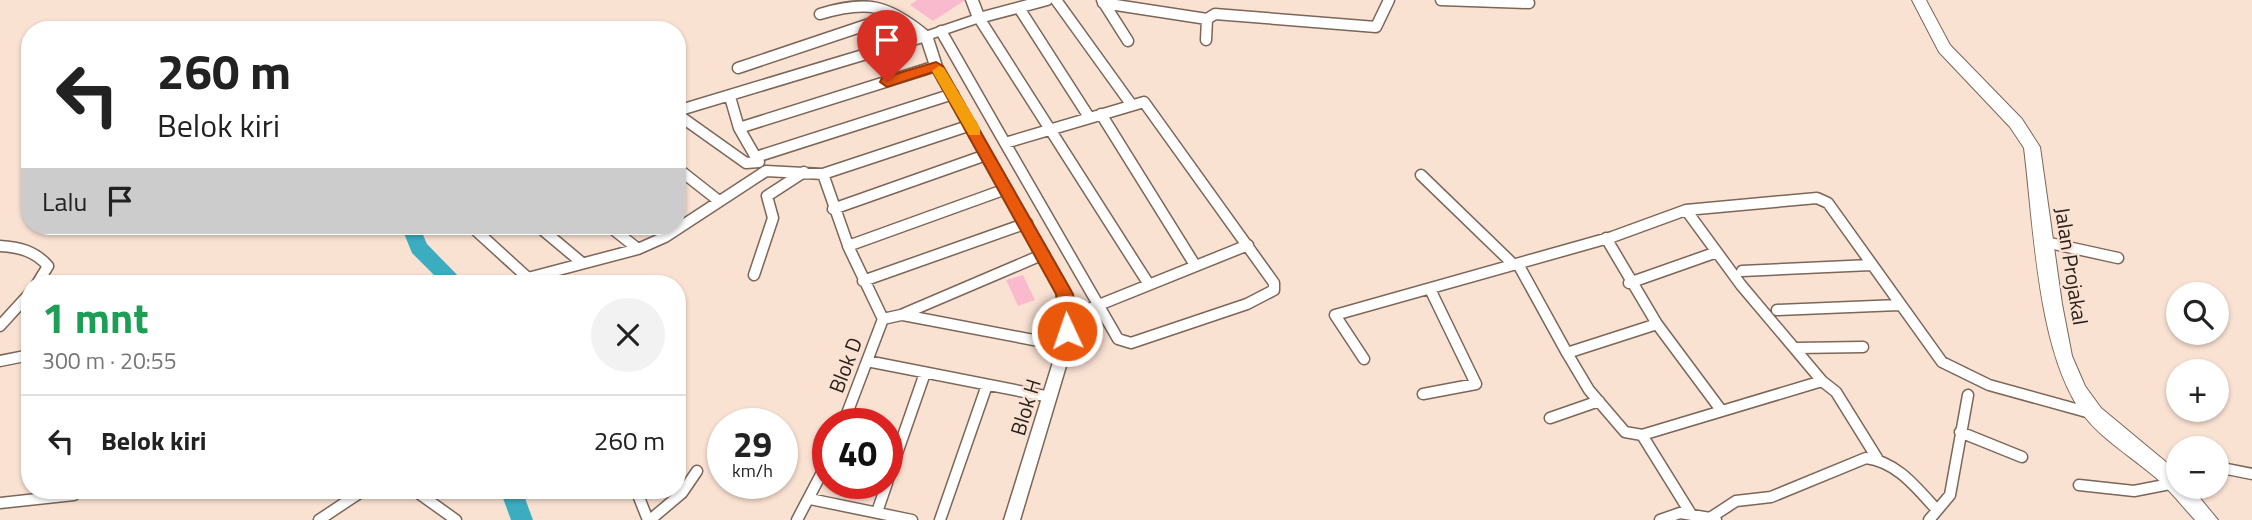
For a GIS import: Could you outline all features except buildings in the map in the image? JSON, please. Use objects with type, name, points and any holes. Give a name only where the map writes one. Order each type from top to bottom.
[{"type":"main road","name":"Jalan Projakal","points":[[1919,0],[1944,48],[2016,123],[2032,147],[2063,356],[2077,390],[2094,414],[2166,471]]},
{"type":"main road","name":"Jalan Projakal","points":[[2191,499],[2208,520]]},
{"type":"street","points":[[972,0],[979,18],[1048,129],[1148,283]]},
{"type":"street","points":[[686,110],[979,18],[1047,0]]},
{"type":"street","points":[[1056,0],[1131,104]]},
{"type":"street","points":[[1103,1],[1206,19],[1215,14],[1376,27],[1379,26],[1389,0]]},
{"type":"street","points":[[1441,0],[1529,3]]},
{"type":"street","points":[[1103,1],[1128,41]]},
{"type":"street","points":[[820,14],[856,2],[874,5],[926,36]]},
{"type":"street","points":[[1019,8],[1089,117]]},
{"type":"street","points":[[738,68],[893,16]]},
{"type":"street","points":[[1206,19],[1206,40]]},
{"type":"street","points":[[941,32],[1097,305],[1118,339],[1131,343],[1247,304],[1274,290],[1274,283],[1248,244],[1147,104],[1131,104],[1004,142]]},
{"type":"street","name":"Blok H","points":[[926,36],[936,66],[1065,294],[1069,317],[1065,346],[1012,520]]},
{"type":"street","points":[[739,128],[936,66]]},
{"type":"street","points":[[686,220],[719,201],[760,164],[953,94]]},
{"type":"street","points":[[730,97],[739,128],[760,164]]},
{"type":"street","points":[[1101,114],[1195,265]]},
{"type":"street","points":[[686,120],[746,163],[824,174],[971,125]]},
{"type":"street","points":[[833,209],[986,155]]},
{"type":"street","points":[[754,275],[773,218],[767,196],[804,172]]},
{"type":"street","points":[[824,174],[833,209],[848,246],[883,319],[901,315],[1044,254]]},
{"type":"street","points":[[686,175],[719,201]]},
{"type":"street","points":[[1421,175],[1516,264],[1589,390],[1625,432],[1642,435],[1822,381]]},
{"type":"street","points":[[848,246],[1006,189]]},
{"type":"street","points":[[1364,359],[1335,315],[1606,238],[1686,210],[1790,199],[1824,200],[1942,362],[1989,385],[2094,414]]},
{"type":"street","points":[[1686,210],[1822,381],[1836,392],[1877,458],[1913,485],[1933,514],[1950,495],[1968,395]]},
{"type":"street","points":[[863,281],[1027,223]]},
{"type":"street","points":[[478,235],[525,275]]},
{"type":"street","points":[[549,235],[581,262]]},
{"type":"street","points":[[620,235],[638,249]]},
{"type":"street","points":[[538,275],[638,249],[661,235]]},
{"type":"street","points":[[1606,238],[1629,283],[1721,410]]},
{"type":"street","points":[[2045,242],[2118,258]]},
{"type":"street","points":[[1069,317],[1248,244]]},
{"type":"street","points":[[0,246],[16,247],[41,256],[48,266],[42,275]]},
{"type":"street","points":[[1629,283],[1717,252]]},
{"type":"street","points":[[1742,271],[1871,265]]},
{"type":"street","points":[[1423,394],[1476,384],[1430,289]]},
{"type":"street","points":[[0,326],[21,303]]},
{"type":"street","points":[[1777,310],[1899,305]]},
{"type":"street","points":[[901,315],[1065,346]]},
{"type":"street","name":"Blok D","points":[[849,408],[883,319]]},
{"type":"street","points":[[1567,354],[1657,324]]},
{"type":"street","points":[[1796,348],[1863,347]]},
{"type":"street","points":[[0,361],[21,357]]},
{"type":"street","points":[[867,361],[1050,397]]},
{"type":"street","points":[[903,436],[925,373]]},
{"type":"street","points":[[940,520],[987,384]]},
{"type":"street","points":[[1550,418],[1600,401]]},
{"type":"street","points":[[1960,432],[2022,457]]},
{"type":"street","points":[[1642,435],[1691,514]]},
{"type":"street","points":[[1660,520],[1680,513],[1713,519],[1736,501],[1759,501],[1866,458],[1877,458]]},
{"type":"street","points":[[2229,469],[2252,474]]},
{"type":"street","points":[[686,487],[697,471]]},
{"type":"street","points":[[2079,485],[2134,491],[2166,479]]},
{"type":"street","points":[[797,520],[812,495]]},
{"type":"street","points":[[0,503],[37,499]]},
{"type":"street","points":[[319,520],[342,499]]},
{"type":"street","points":[[427,499],[456,520]]},
{"type":"street","points":[[639,499],[645,518],[673,499]]},
{"type":"street","points":[[810,499],[868,515],[912,520]]},
{"type":"street","points":[[868,515],[877,499]]},
{"type":"waterway","points":[[414,235],[419,248],[447,275]]},
{"type":"waterway","points":[[514,499],[522,520]]},
{"type":"slow traffic","points":[[939,71],[975,131]]},
{"type":"route","points":[[887,82],[936,66],[1065,294],[1069,317],[1067,331]]}]
